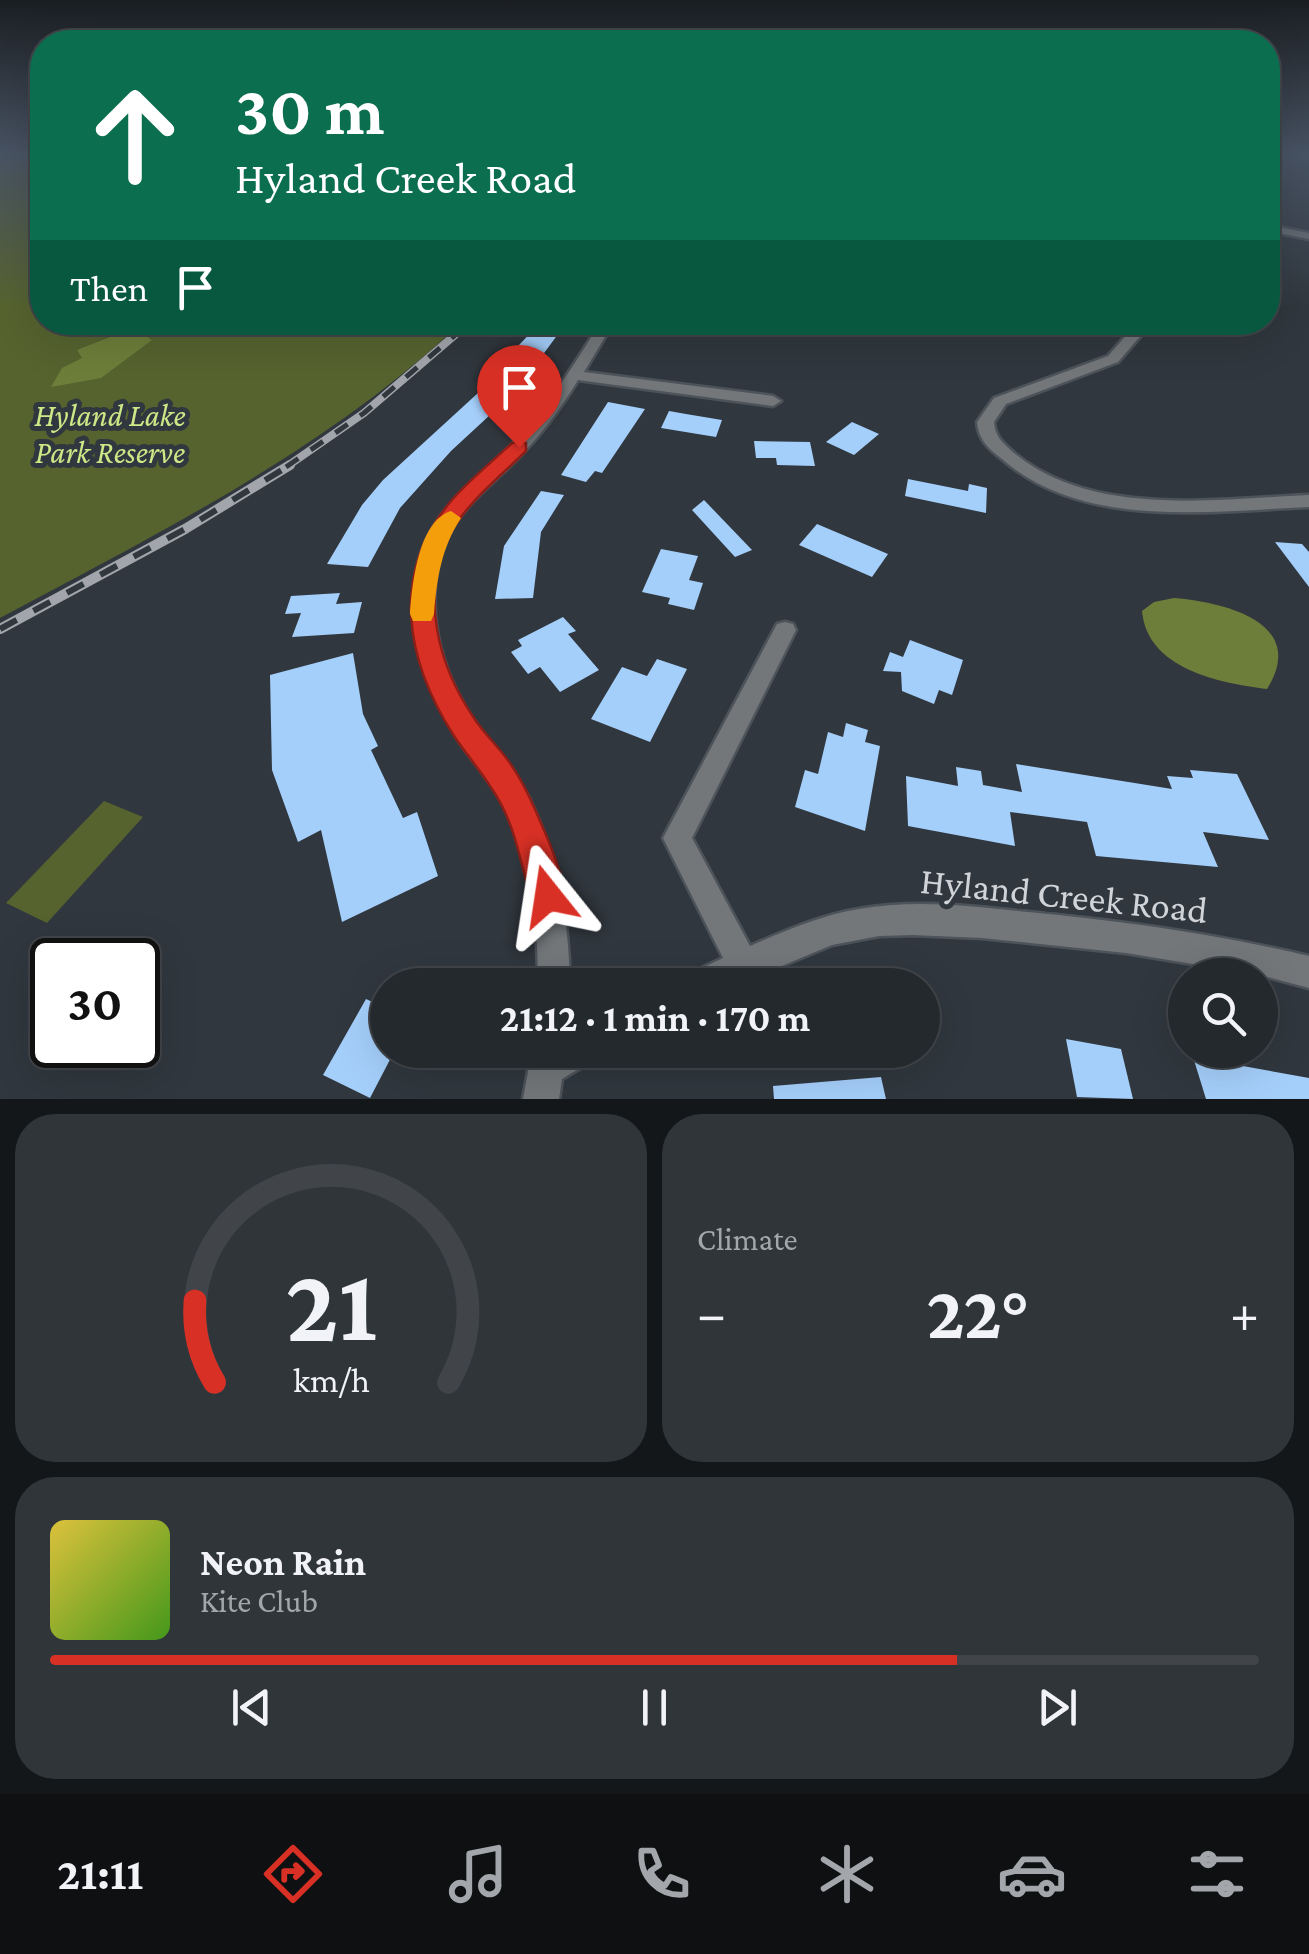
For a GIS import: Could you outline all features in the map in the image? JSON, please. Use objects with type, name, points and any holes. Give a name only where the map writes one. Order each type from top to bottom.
[{"type":"street","points":[[1280,230],[1309,236]]},
{"type":"street","points":[[554,968],[554,931],[540,862],[518,804],[500,772],[464,726],[440,682],[420,604],[426,569],[438,535],[459,506],[519,447],[574,376],[600,335]]},
{"type":"street","points":[[1135,335],[1113,359],[1000,401],[988,412],[984,426],[990,439],[1025,470],[1084,496],[1119,502],[1309,502]]},
{"type":"street","points":[[574,376],[773,402]]},
{"type":"street","points":[[743,965],[677,838],[785,630]]},
{"type":"street","name":"Hyland Creek Road","points":[[737,968],[819,934],[877,922],[926,921],[1075,932],[1266,960],[1309,972]]},
{"type":"green space","name":"Hyland Lake Park Reserve","points":[[0,205],[30,205],[30,335],[447,335],[355,410],[241,486],[0,618]]},
{"type":"green space","points":[[104,801],[143,817],[47,923],[6,903]]},
{"type":"shaded area","points":[[115,335],[144,335],[152,340],[101,378],[51,387],[62,368],[82,358],[77,350]]},
{"type":"shaded area","points":[[1174,598],[1236,611],[1269,632],[1277,647],[1277,666],[1267,689],[1188,670],[1157,647],[1147,631],[1142,611],[1154,602]]},
{"type":"building","points":[[529,335],[557,335],[516,391],[451,451],[400,508],[368,567],[327,564],[362,505],[383,480],[502,371],[495,370]]},
{"type":"building","points":[[608,402],[645,409],[602,473],[595,471],[586,482],[561,475]]},
{"type":"building","points":[[669,411],[722,420],[716,437],[661,428]]},
{"type":"building","points":[[852,422],[879,434],[854,455],[826,442]]},
{"type":"building","points":[[754,441],[810,442],[815,466],[777,465],[776,458],[756,458]]},
{"type":"building","points":[[908,479],[968,491],[969,484],[987,488],[986,513],[905,496]]},
{"type":"building","points":[[541,491],[564,495],[541,532],[533,598],[495,599],[504,546]]},
{"type":"building","points":[[704,500],[752,550],[735,557],[692,510]]},
{"type":"building","points":[[817,524],[888,554],[872,577],[799,545]]},
{"type":"building","points":[[1275,542],[1302,544],[1309,552],[1309,587]]},
{"type":"building","points":[[661,549],[698,556],[689,580],[703,583],[694,610],[668,604],[670,598],[642,592]]},
{"type":"building","points":[[340,593],[336,604],[362,602],[354,633],[292,637],[301,613],[285,614],[291,596]]},
{"type":"building","points":[[563,617],[576,631],[568,634],[599,670],[560,692],[540,667],[528,674],[511,652],[522,646],[518,640]]},
{"type":"building","points":[[910,640],[963,660],[952,695],[939,690],[934,704],[902,691],[901,672],[883,671],[890,652],[903,657]]},
{"type":"building","points":[[353,653],[363,714],[378,746],[371,750],[403,818],[417,812],[438,876],[342,922],[321,830],[298,842],[272,770],[270,675]]},
{"type":"building","points":[[657,659],[687,669],[650,742],[591,719],[622,667],[647,676]]},
{"type":"building","points":[[846,723],[868,730],[865,742],[880,746],[865,831],[795,807],[805,770],[818,774],[828,732],[843,737]]},
{"type":"building","points":[[1016,764],[1172,789],[1167,776],[1193,778],[1190,770],[1237,774],[1269,840],[1203,832],[1218,867],[1096,856],[1087,822],[1010,812],[1015,846],[908,826],[906,776],[958,786],[956,767],[981,771],[983,785],[1022,792]]},
{"type":"building","points":[[366,999],[370,1001],[370,1068],[386,1068],[370,1098],[323,1075]]},
{"type":"building","points":[[1066,1039],[1121,1049],[1133,1099],[1077,1097]]},
{"type":"building","points":[[1196,1068],[1254,1068],[1309,1078],[1309,1099],[1206,1099]]},
{"type":"building","points":[[881,1077],[886,1099],[774,1099],[773,1086]]},
{"type":"railway","points":[[286,467],[364,413],[455,335]]},
{"type":"railway","points":[[452,338],[455,335]]},
{"type":"railway","points":[[0,629],[185,529],[290,465]]},
{"type":"slow traffic","points":[[422,614],[426,569],[438,535],[451,518]]},
{"type":"route","points":[[519,447],[459,506],[438,535],[426,569],[420,604],[440,682],[464,726],[500,772],[506,789],[518,804],[548,896]]}]
